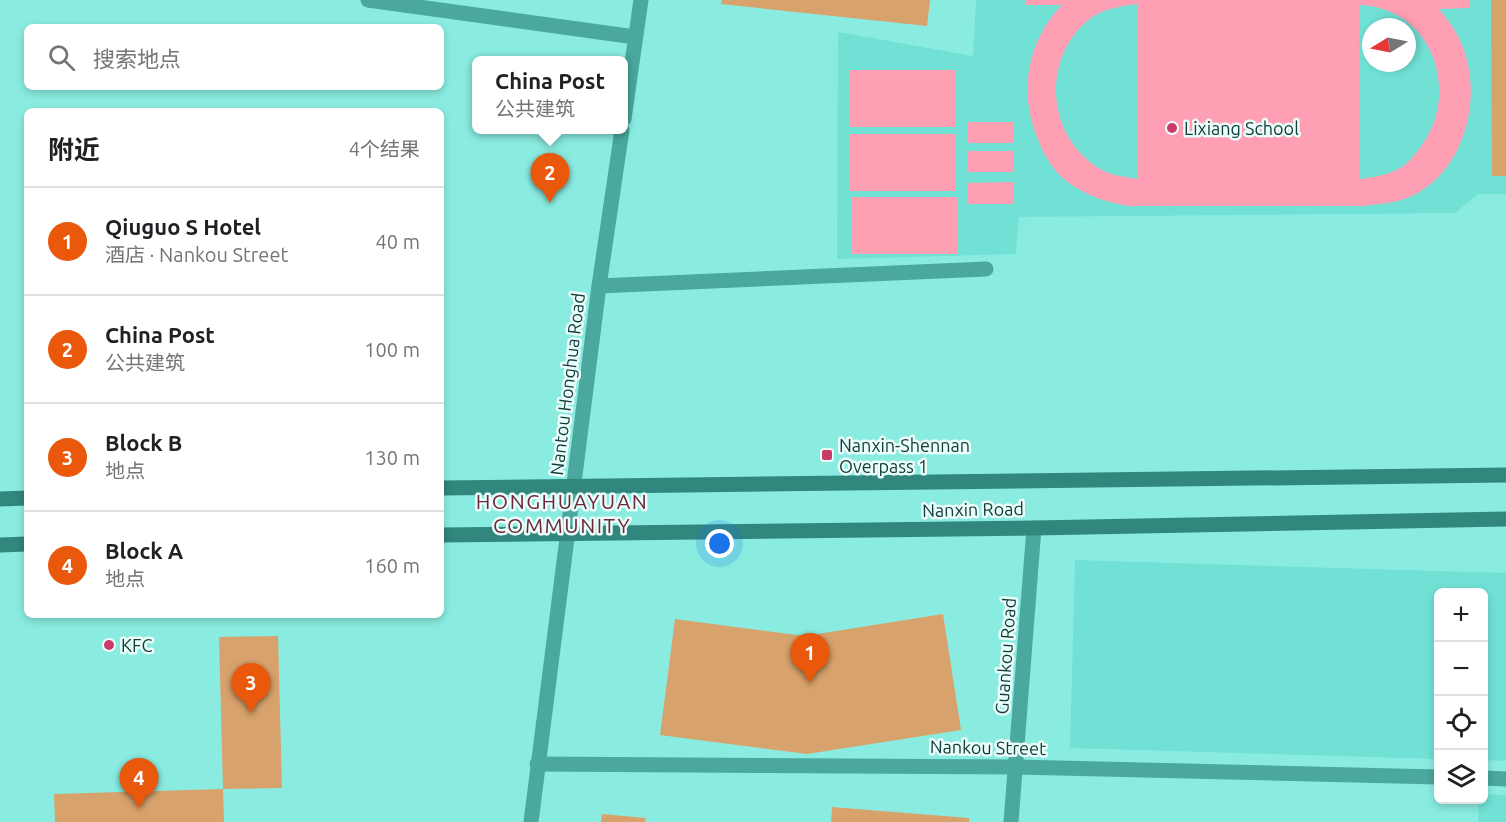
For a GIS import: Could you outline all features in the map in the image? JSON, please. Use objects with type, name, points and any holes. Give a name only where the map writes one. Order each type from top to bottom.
[{"type":"main road","name":"Nanxin Road","points":[[444,488],[1506,475]]},
{"type":"main road","points":[[0,499],[24,498]]},
{"type":"main road","name":"Nanxin Road","points":[[444,535],[1034,528],[1506,519]]},
{"type":"main road","points":[[0,545],[24,544]]},
{"type":"street","points":[[368,0],[635,37]]},
{"type":"street","points":[[628,89],[641,0]]},
{"type":"street","name":"Nantou Honghua Road","points":[[531,822],[599,286],[621,134]]},
{"type":"street","points":[[599,286],[986,269]]},
{"type":"street","name":"Guankou Road","points":[[1011,822],[1034,528]]},
{"type":"street","name":"Nankou Street","points":[[537,764],[1016,766],[1434,777]]},
{"type":"street","points":[[1488,778],[1506,779]]},
{"type":"shaded area","name":"Lixiang School","points":[[976,0],[1506,0],[1506,194],[1478,194],[1455,213],[1019,217],[1016,254],[837,259],[838,32],[973,56]]},
{"type":"shaded area","points":[[1025,0],[1469,0],[1469,8],[1439,9],[1459,37],[1469,68],[1471,89],[1464,132],[1445,170],[1430,185],[1412,196],[1394,202],[1363,206],[1128,206],[1095,197],[1065,180],[1053,167],[1041,147],[1032,124],[1028,88],[1033,52],[1040,35],[1062,5],[1025,5]],"holes":[[[1138,4],[1138,179],[1106,172],[1084,157],[1070,140],[1061,121],[1056,100],[1057,79],[1062,58],[1071,39],[1086,22],[1098,14],[1117,7]],[[1360,5],[1385,10],[1401,18],[1416,18],[1416,31],[1432,55],[1438,77],[1439,100],[1433,123],[1422,145],[1409,161],[1391,172],[1360,179]]]},
{"type":"shaded area","points":[[850,70],[956,70],[956,127],[850,127]]},
{"type":"shaded area","points":[[968,122],[1013,122],[1013,143],[968,143]]},
{"type":"shaded area","points":[[850,134],[956,134],[956,191],[850,191]]},
{"type":"shaded area","points":[[968,151],[1013,151],[1013,172],[968,172]]},
{"type":"shaded area","points":[[1013,182],[1013,204],[968,204],[968,183]]},
{"type":"shaded area","points":[[851,197],[957,197],[957,254],[851,254]]},
{"type":"shaded area","points":[[1075,560],[1506,573],[1506,761],[1488,760],[1488,588],[1434,588],[1434,759],[1070,748]]},
{"type":"shaded area","points":[[1488,794],[1506,795],[1506,822],[1478,822],[1479,804],[1488,804]]},
{"type":"building","points":[[722,0],[930,0],[927,26],[721,4]]},
{"type":"building","points":[[1491,0],[1506,0],[1506,176],[1492,176]]},
{"type":"building","points":[[943,614],[961,730],[807,754],[660,735],[675,619],[805,636]]},
{"type":"building","points":[[278,636],[282,788],[223,789],[219,637]]},
{"type":"building","points":[[223,789],[224,822],[55,822],[54,794]]},
{"type":"building","points":[[832,807],[969,818],[969,822],[831,822]]},
{"type":"building","points":[[602,814],[646,818],[645,822],[601,822]]},
{"type":"place","name":"Lixiang School","points":[[1172,128]]},
{"type":"place","name":"China Post","points":[[550,203]]},
{"type":"place","name":"Nanxin-Shennan Overpass 1","points":[[827,455]]},
{"type":"place","name":"KFC","points":[[109,645]]},
{"type":"place","name":"Qiuguo S Hotel","points":[[810,683]]},
{"type":"place","name":"Block B","points":[[251,713]]},
{"type":"place","name":"Block A","points":[[139,808]]},
{"type":"district","name":"HONGHUAYUAN COMMUNITY","points":[[562,513]]}]
